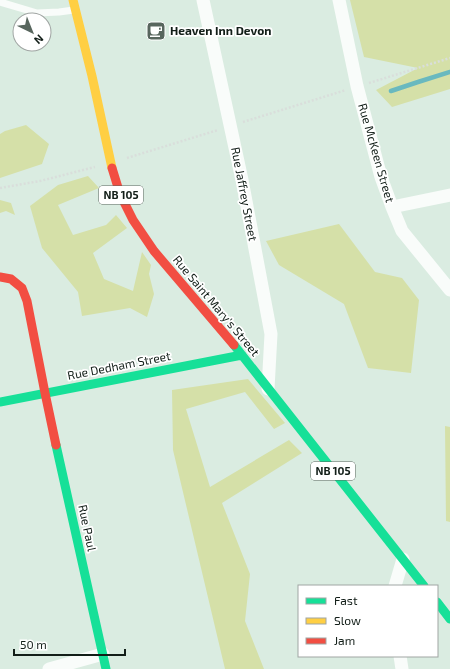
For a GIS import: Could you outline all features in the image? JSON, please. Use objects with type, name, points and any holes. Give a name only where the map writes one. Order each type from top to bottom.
[{"type":"main road","name":"Rue Saint Mary's Street","points":[[74,0],[111,163],[120,194],[133,220],[154,251],[242,355],[423,585]]},
{"type":"main road","name":"Rue Paul","points":[[0,277],[11,279],[22,288],[26,300],[106,669]]},
{"type":"main road","name":"Rue Dedham Street","points":[[0,402],[242,355]]},
{"type":"main road","points":[[438,603],[450,619]]},
{"type":"street","name":"Rue Jaffrey Street","points":[[203,0],[242,180],[271,334],[268,389]]},
{"type":"street","name":"Rue McKeen Street","points":[[339,0],[357,86],[381,177],[392,207],[402,231],[450,290]]},
{"type":"street","points":[[392,207],[450,195]]},
{"type":"street","points":[[395,585],[403,560]]},
{"type":"street","points":[[49,669],[103,654]]},
{"type":"street","points":[[400,657],[402,669]]},
{"type":"lane","points":[[0,2],[37,13],[76,10]]},
{"type":"green space","points":[[350,0],[450,0],[450,89],[392,107],[376,90],[418,68],[364,57]]},
{"type":"green space","points":[[26,125],[49,144],[42,164],[0,178],[0,134]]},
{"type":"green space","points":[[88,176],[99,188],[58,205],[73,235],[106,225],[116,215],[127,228],[93,253],[104,279],[133,291],[142,252],[151,265],[149,274],[154,294],[147,317],[130,308],[82,316],[78,292],[42,248],[30,206],[58,185]]},
{"type":"green space","points":[[0,200],[11,203],[15,215],[6,211],[0,213]]},
{"type":"green space","points":[[339,224],[375,272],[402,278],[419,300],[411,373],[368,368],[344,304],[279,265],[266,241]]},
{"type":"green space","points":[[248,379],[285,423],[274,429],[245,392],[186,409],[210,487],[289,440],[302,453],[222,503],[250,574],[245,621],[264,669],[225,669],[173,450],[172,390]]},
{"type":"green space","points":[[445,426],[450,427],[450,522],[446,521]]},
{"type":"waterway","points":[[391,91],[450,72]]},
{"type":"traffic: fast","points":[[234,345],[423,585]]},
{"type":"traffic: fast","points":[[0,402],[242,355]]},
{"type":"traffic: fast","points":[[56,445],[106,669]]},
{"type":"traffic: fast","points":[[438,603],[450,619]]},
{"type":"traffic: slow","points":[[73,0],[92,76],[112,168]]},
{"type":"traffic: jam","points":[[112,168],[120,194],[133,220],[154,251],[234,345]]},
{"type":"traffic: jam","points":[[0,277],[11,279],[22,288],[27,301],[56,445]]},
{"type":"place","name":"Heaven Inn Devon","points":[[156,31]]}]
